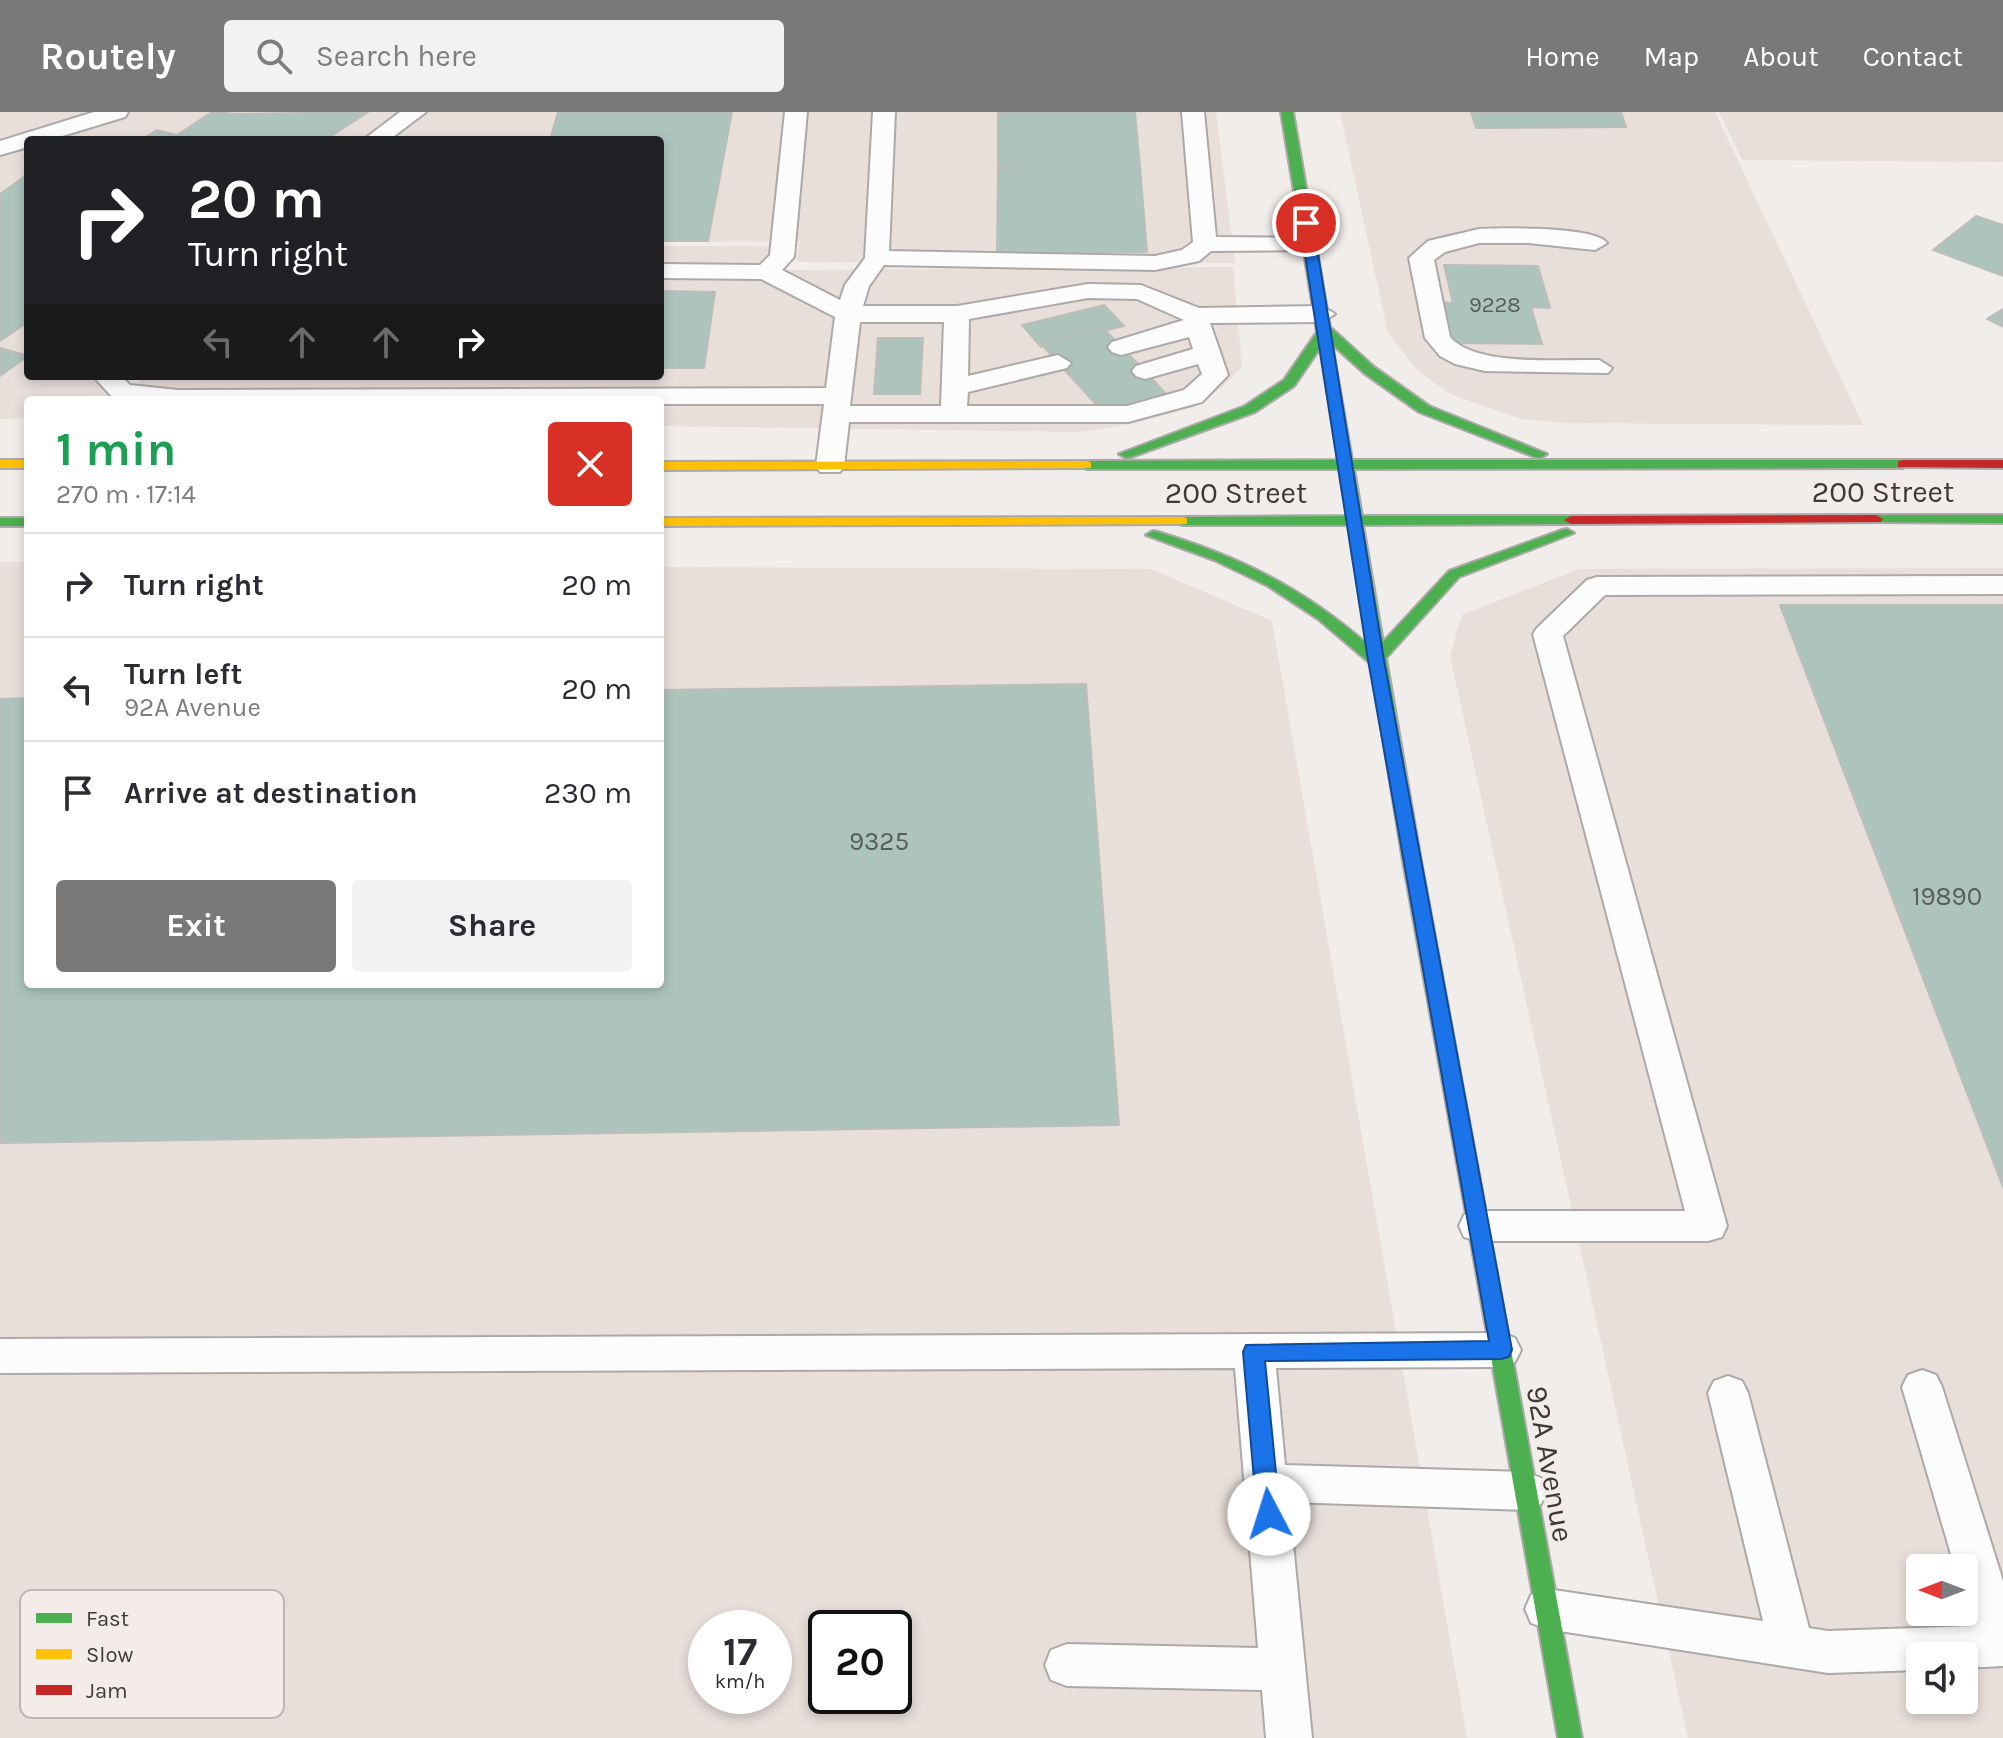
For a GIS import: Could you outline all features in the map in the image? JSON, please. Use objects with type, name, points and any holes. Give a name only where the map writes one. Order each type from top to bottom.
[{"type":"main road","name":"92A Avenue","points":[[1287,112],[1376,660],[1570,1738]]},
{"type":"main road","points":[[1094,466],[1250,409],[1289,383],[1323,322],[1369,370],[1424,409],[1491,437],[1572,465]]},
{"type":"main road","points":[[0,464],[24,464]]},
{"type":"main road","name":"200 Street","points":[[664,466],[2003,464]]},
{"type":"main road","name":"200 Street","points":[[664,522],[2003,519]]},
{"type":"main road","points":[[1109,521],[1201,549],[1266,576],[1316,607],[1376,660],[1454,574],[1597,521]]},
{"type":"main road","points":[[0,522],[24,522]]},
{"type":"lane","points":[[39,136],[117,112]]},
{"type":"lane","points":[[380,136],[415,112]]},
{"type":"lane","points":[[766,272],[782,257],[796,112]]},
{"type":"lane","points":[[830,466],[848,314],[857,285],[877,258],[884,112]]},
{"type":"lane","points":[[1193,112],[1205,244]]},
{"type":"lane","points":[[0,148],[24,141]]},
{"type":"lane","points":[[1595,243],[1539,250],[1433,246],[1421,258],[1438,338],[1449,351],[1485,363],[1599,368]]},
{"type":"lane","points":[[877,258],[1155,263],[1190,256],[1205,244],[1310,245]]},
{"type":"lane","points":[[664,271],[766,272],[848,314],[905,326],[1088,291],[1141,292],[1196,322],[1215,375],[1193,396],[1128,414],[993,414],[955,400]]},
{"type":"lane","points":[[955,400],[957,314]]},
{"type":"lane","points":[[1121,347],[1196,322],[1323,322]]},
{"type":"lane","points":[[1145,371],[1207,353]]},
{"type":"lane","points":[[664,403],[838,405],[955,400],[1058,363]]},
{"type":"lane","points":[[110,380],[122,392],[159,396]]},
{"type":"lane","points":[[993,414],[1083,390]]},
{"type":"lane","points":[[1478,1226],[1708,1226],[1548,634],[1597,586],[2003,585]]},
{"type":"lane","points":[[0,1356],[1501,1350]]},
{"type":"lane","points":[[1254,1352],[1289,1738]]},
{"type":"lane","points":[[1547,1609],[1828,1652],[2001,1646],[1922,1387]]},
{"type":"lane","points":[[1728,1393],[1791,1646]]},
{"type":"lane","points":[[1266,1483],[1526,1491]]},
{"type":"lane","points":[[1067,1665],[1283,1669]]},
{"type":"shaded area","points":[[0,112],[1216,112],[1235,263],[796,262],[800,241],[664,242],[664,136],[24,136],[24,380],[124,380],[114,396],[24,396],[24,418],[0,419]]},
{"type":"shaded area","points":[[1340,112],[1715,112],[1863,425],[1567,423],[1521,419],[1450,394],[1416,369],[1388,333]]},
{"type":"shaded area","points":[[1719,112],[2003,112],[2003,162],[1742,160]]},
{"type":"shaded area","points":[[664,246],[789,246],[784,270],[1233,267],[1242,366],[1224,386],[1194,407],[1132,424],[1079,432],[664,426],[664,396],[130,396],[140,380],[664,380]]},
{"type":"shaded area","points":[[0,562],[24,562],[24,988],[664,988],[664,567],[1151,569],[1272,621],[1467,1738],[0,1738]]},
{"type":"shaded area","points":[[2003,568],[2003,1738],[1688,1738],[1450,656],[1462,615],[1579,569]]},
{"type":"building","points":[[212,112],[368,112],[331,136],[147,136],[157,130],[177,135]]},
{"type":"building","points":[[558,112],[732,112],[708,241],[664,241],[664,136],[551,136]]},
{"type":"building","points":[[998,112],[1135,112],[1140,167],[998,167]]},
{"type":"building","points":[[1471,112],[1621,112],[1626,127],[1476,128]]},
{"type":"building","points":[[998,167],[1140,167],[1147,252],[997,252]]},
{"type":"building","points":[[24,177],[24,325],[0,341],[0,194]]},
{"type":"building","points":[[1976,216],[2003,225],[2003,276],[1933,250]]},
{"type":"building","points":[[1444,265],[1538,266],[1550,308],[1531,307],[1542,344],[1449,343],[1440,302],[1453,303]]},
{"type":"building","points":[[664,291],[715,292],[704,368],[664,368]]},
{"type":"building","points":[[1104,305],[1124,326],[1041,347],[1022,325]]},
{"type":"building","points":[[2003,309],[2003,327],[1987,319]]},
{"type":"building","points":[[1103,328],[1165,393],[1101,410],[1041,344]]},
{"type":"building","points":[[878,338],[923,338],[920,394],[874,394]]},
{"type":"building","points":[[0,348],[24,355],[24,359],[0,376]]},
{"type":"building","points":[[1780,605],[2003,605],[2003,1187]]},
{"type":"building","points":[[1086,684],[1119,1125],[0,1143],[0,699],[24,698],[24,988],[664,988],[664,690]]},
{"type":"traffic: fast","points":[[1287,112],[1412,861]]},
{"type":"traffic: fast","points":[[1126,454],[1250,409],[1289,383],[1325,330],[1369,370],[1424,409],[1540,454]]},
{"type":"traffic: fast","points":[[1086,465],[1903,464]]},
{"type":"traffic: fast","points":[[1876,519],[2003,519]]},
{"type":"traffic: fast","points":[[1182,521],[1571,520]]},
{"type":"traffic: fast","points":[[0,522],[24,522]]},
{"type":"traffic: fast","points":[[1153,535],[1219,557],[1273,582],[1323,615],[1376,660],[1454,574],[1567,533]]},
{"type":"traffic: fast","points":[[1470,1180],[1570,1738]]},
{"type":"traffic: slow","points":[[0,464],[24,464]]},
{"type":"traffic: slow","points":[[664,466],[1086,465]]},
{"type":"traffic: slow","points":[[664,522],[1182,521]]},
{"type":"traffic: slow","points":[[1412,861],[1470,1180]]},
{"type":"traffic: jam","points":[[1903,464],[2003,464]]},
{"type":"traffic: jam","points":[[1571,520],[1876,519]]},
{"type":"route","points":[[1269,1514],[1254,1352],[1501,1350],[1376,660],[1306,223]]}]
